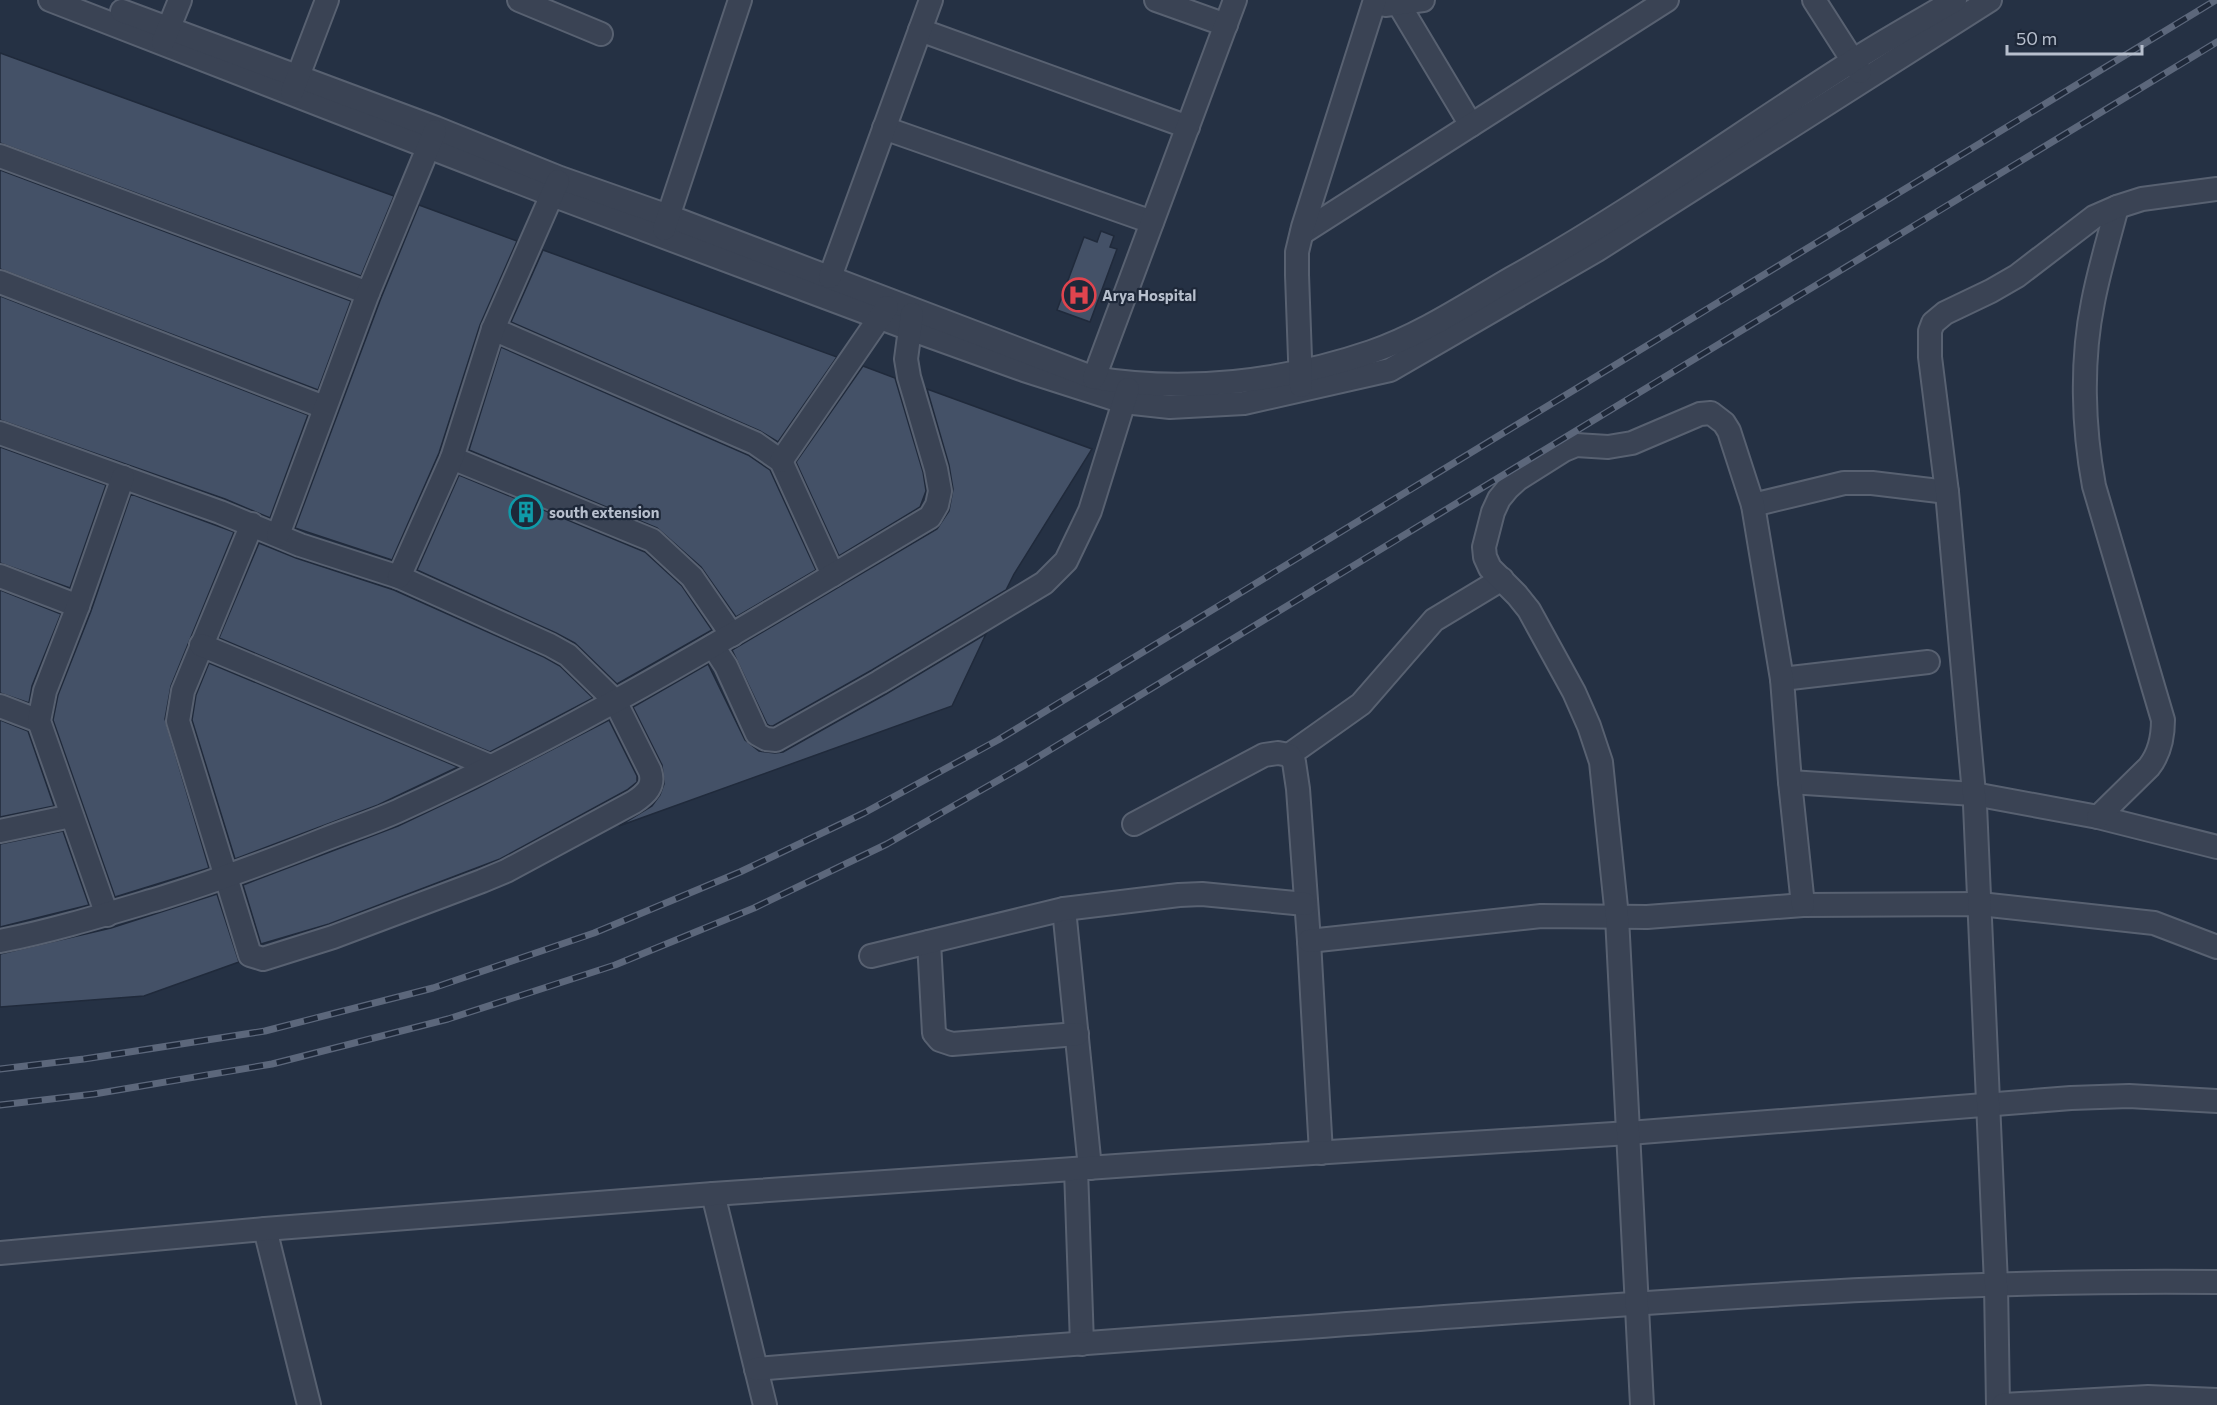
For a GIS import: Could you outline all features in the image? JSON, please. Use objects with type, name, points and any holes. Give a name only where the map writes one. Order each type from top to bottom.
[{"type":"street","points":[[50,0],[166,36],[556,186],[628,203],[665,226],[911,319],[1094,378],[1127,393]]},
{"type":"street","points":[[93,0],[166,36]]},
{"type":"street","points":[[166,36],[180,0]]},
{"type":"street","points":[[294,86],[327,0]]},
{"type":"street","points":[[519,0],[601,34]]},
{"type":"street","points":[[665,226],[740,0]]},
{"type":"street","points":[[830,277],[931,0]]},
{"type":"street","points":[[1156,0],[1226,25]]},
{"type":"street","points":[[1094,378],[1235,0]]},
{"type":"street","points":[[1301,381],[1297,252],[1373,3],[1423,0]]},
{"type":"street","points":[[1302,233],[1667,0]]},
{"type":"street","points":[[1814,0],[1859,70]]},
{"type":"street","points":[[1859,70],[1955,0]]},
{"type":"street","points":[[911,319],[1024,370],[1127,393],[1170,407],[1244,403],[1404,339],[1573,244],[1859,70],[1990,0]]},
{"type":"street","points":[[1398,3],[1471,125]]},
{"type":"street","points":[[920,30],[1188,127]]},
{"type":"street","points":[[884,128],[1152,222]]},
{"type":"street","points":[[278,535],[368,293],[433,137]]},
{"type":"street","points":[[0,156],[368,293]]},
{"type":"street","points":[[399,577],[452,458],[493,329],[556,186]]},
{"type":"street","points":[[1998,1405],[1996,1284],[1974,794],[1947,492],[1929,340],[1933,323],[1945,313],[2017,276],[2094,217],[2142,200],[2217,189]]},
{"type":"street","points":[[2098,817],[2149,767],[2155,759],[2163,731],[2163,720],[2094,486],[2088,455],[2087,354],[2093,303],[2117,207]]},
{"type":"street","points":[[665,226],[830,277],[885,309]]},
{"type":"street","points":[[0,282],[324,407]]},
{"type":"street","points":[[781,461],[885,309]]},
{"type":"street","points":[[0,941],[106,915],[225,878],[399,810],[615,701],[723,641],[930,517],[937,505],[940,491],[909,377],[906,359],[911,319]]},
{"type":"street","points":[[493,329],[755,443],[781,461],[833,575]]},
{"type":"street","points":[[452,458],[652,540],[692,577],[723,641],[726,666],[757,734],[766,739],[776,740],[879,682],[1044,583],[1066,561],[1090,511],[1127,393]]},
{"type":"street","points":[[1642,1405],[1617,917],[1601,762],[1574,692],[1529,610],[1491,568],[1485,557],[1484,547],[1493,512],[1499,499],[1518,479],[1564,450],[1576,445],[1619,446],[1700,414],[1711,412],[1718,416],[1729,431],[1753,505],[1782,679],[1803,905]]},
{"type":"street","points":[[0,433],[252,524],[300,544],[399,577],[550,645],[568,655],[615,701],[650,771],[652,777],[650,788],[644,796],[634,802],[506,871],[333,937],[263,959],[250,955],[178,721],[183,691],[252,524]]},
{"type":"street","points":[[106,915],[39,721],[45,691],[78,606],[123,477]]},
{"type":"street","points":[[1753,505],[1844,483],[1872,483],[1947,492]]},
{"type":"street","points":[[0,576],[78,606]]},
{"type":"street","points":[[1289,755],[1361,704],[1434,620],[1502,579]]},
{"type":"street","points":[[201,645],[490,766]]},
{"type":"street","points":[[1782,679],[1928,662]]},
{"type":"street","points":[[0,706],[39,721]]},
{"type":"street","points":[[1134,824],[1264,755],[1278,753],[1289,755],[1294,762],[1309,941],[1321,1153]]},
{"type":"street","points":[[1790,782],[1974,794],[2098,817],[2217,847]]},
{"type":"street","points":[[0,831],[71,816]]},
{"type":"street","points":[[871,956],[1065,909],[1179,895],[1202,894],[1305,904]]},
{"type":"street","points":[[1309,941],[1530,917],[1617,917],[1803,905],[1980,904],[2154,923],[2217,947]]},
{"type":"street","points":[[1065,909],[1077,1034],[1083,1168],[1082,1344]]},
{"type":"street","points":[[929,942],[934,1033],[940,1040],[952,1044],[1077,1034]]},
{"type":"street","points":[[0,1253],[265,1228],[713,1194],[1629,1133],[1988,1105],[2129,1096],[2217,1101]]},
{"type":"street","points":[[713,1194],[765,1405]]},
{"type":"street","points":[[265,1228],[309,1405]]},
{"type":"street","points":[[756,1369],[1018,1347],[1637,1304],[1996,1284],[2217,1282]]},
{"type":"street","points":[[2003,1405],[2148,1397],[2217,1400]]},
{"type":"building","points":[[0,53],[394,196],[361,276],[0,143]]},
{"type":"building","points":[[0,170],[351,301],[318,390],[0,269]]},
{"type":"building","points":[[419,205],[517,241],[480,325],[439,453],[392,560],[295,528],[381,298]]},
{"type":"building","points":[[1101,231],[1114,236],[1110,247],[1117,249],[1090,322],[1057,310],[1084,237],[1097,242]]},
{"type":"building","points":[[543,250],[837,357],[778,442],[760,431],[511,322]]},
{"type":"building","points":[[0,296],[308,415],[270,518],[225,499],[0,420]]},
{"type":"building","points":[[501,347],[748,455],[770,470],[816,570],[736,617],[701,567],[657,528],[469,450]]},
{"type":"building","points":[[863,366],[895,378],[923,472],[926,491],[920,507],[839,556],[796,462]]},
{"type":"building","points":[[927,389],[1092,449],[1006,590],[872,670],[770,726],[732,650],[937,529],[949,511],[953,489],[949,465]]},
{"type":"building","points":[[0,447],[106,485],[70,588],[0,563]]},
{"type":"building","points":[[459,475],[645,552],[682,586],[712,630],[617,684],[575,643],[417,570]]},
{"type":"building","points":[[131,494],[234,532],[171,686],[165,719],[209,868],[115,897],[53,720],[58,695],[91,611]]},
{"type":"building","points":[[259,543],[296,558],[394,590],[544,657],[560,666],[593,698],[490,752],[219,638]]},
{"type":"building","points":[[0,590],[61,614],[32,686],[29,703],[0,693]]},
{"type":"building","points":[[986,634],[952,706],[619,826],[652,806],[664,784],[662,765],[633,707],[708,664],[745,740],[759,751],[775,753],[783,752],[886,694]]},
{"type":"building","points":[[209,663],[458,767],[378,805],[235,859],[192,720],[196,695]]},
{"type":"building","points":[[0,720],[28,731],[54,806],[0,817]]},
{"type":"building","points":[[609,720],[637,776],[637,782],[627,790],[500,859],[329,924],[261,944],[243,885],[398,826],[476,789]]},
{"type":"building","points":[[63,831],[89,905],[0,927],[0,844]]},
{"type":"building","points":[[217,894],[239,962],[144,996],[0,1007],[0,954],[111,928]]},
{"type":"railway","points":[[0,1069],[84,1059],[265,1031],[433,988],[594,933],[740,872],[864,813],[998,740],[2216,0]]},
{"type":"railway","points":[[0,1105],[94,1094],[272,1064],[448,1019],[615,965],[754,908],[887,844],[1025,765],[2217,42]]},
{"type":"place","name":"Arya Hospital","points":[[1079,295]]},
{"type":"place","name":"south extension","points":[[526,512]]}]
